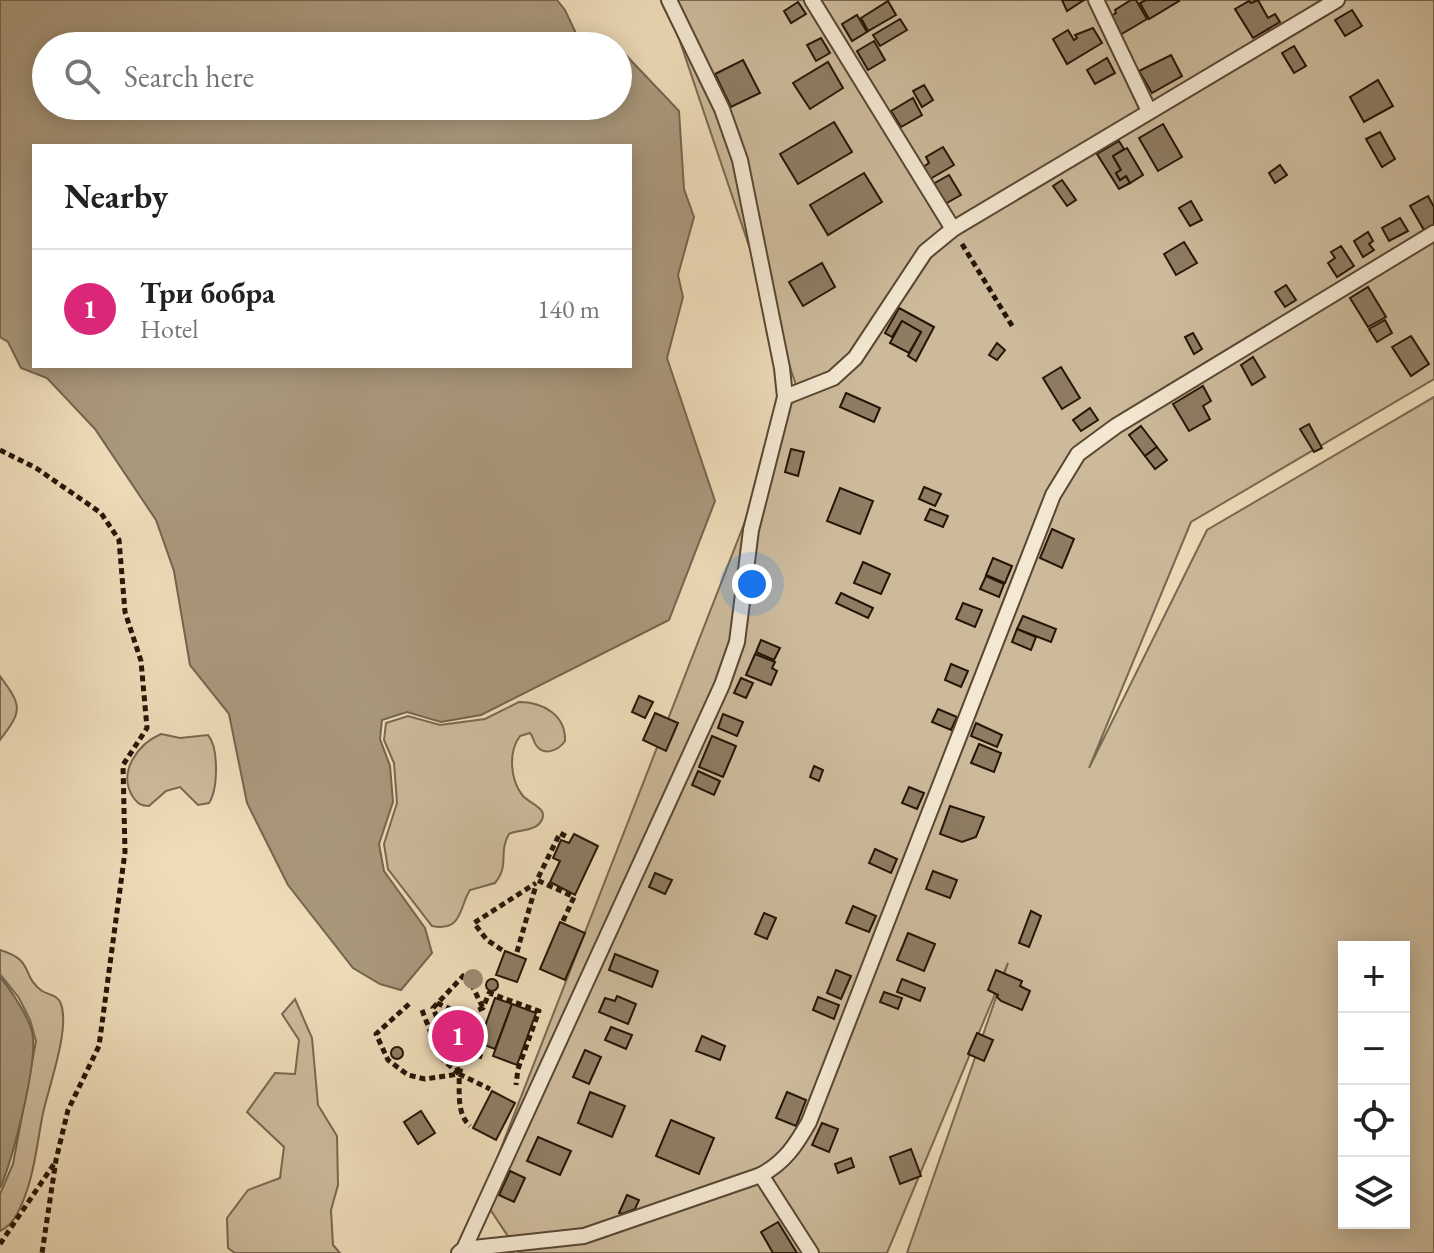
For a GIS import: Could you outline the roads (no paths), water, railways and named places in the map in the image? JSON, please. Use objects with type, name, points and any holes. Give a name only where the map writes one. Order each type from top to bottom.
[{"type":"lane","points":[[462,1251],[722,685],[737,642],[751,530],[785,397],[782,368],[740,160],[722,109],[669,0]]},
{"type":"lane","points":[[812,0],[953,229]]},
{"type":"lane","points":[[1096,0],[1149,111]]},
{"type":"lane","points":[[785,397],[833,378],[855,358],[925,252],[953,229],[1337,0]]},
{"type":"lane","points":[[462,1251],[584,1236],[761,1175],[777,1166],[795,1148],[809,1122],[1053,495],[1078,454],[1116,426],[1434,233]]},
{"type":"lane","points":[[761,1175],[811,1253]]},
{"type":"place","name":"Три бобра","points":[[458,1036]]}]
